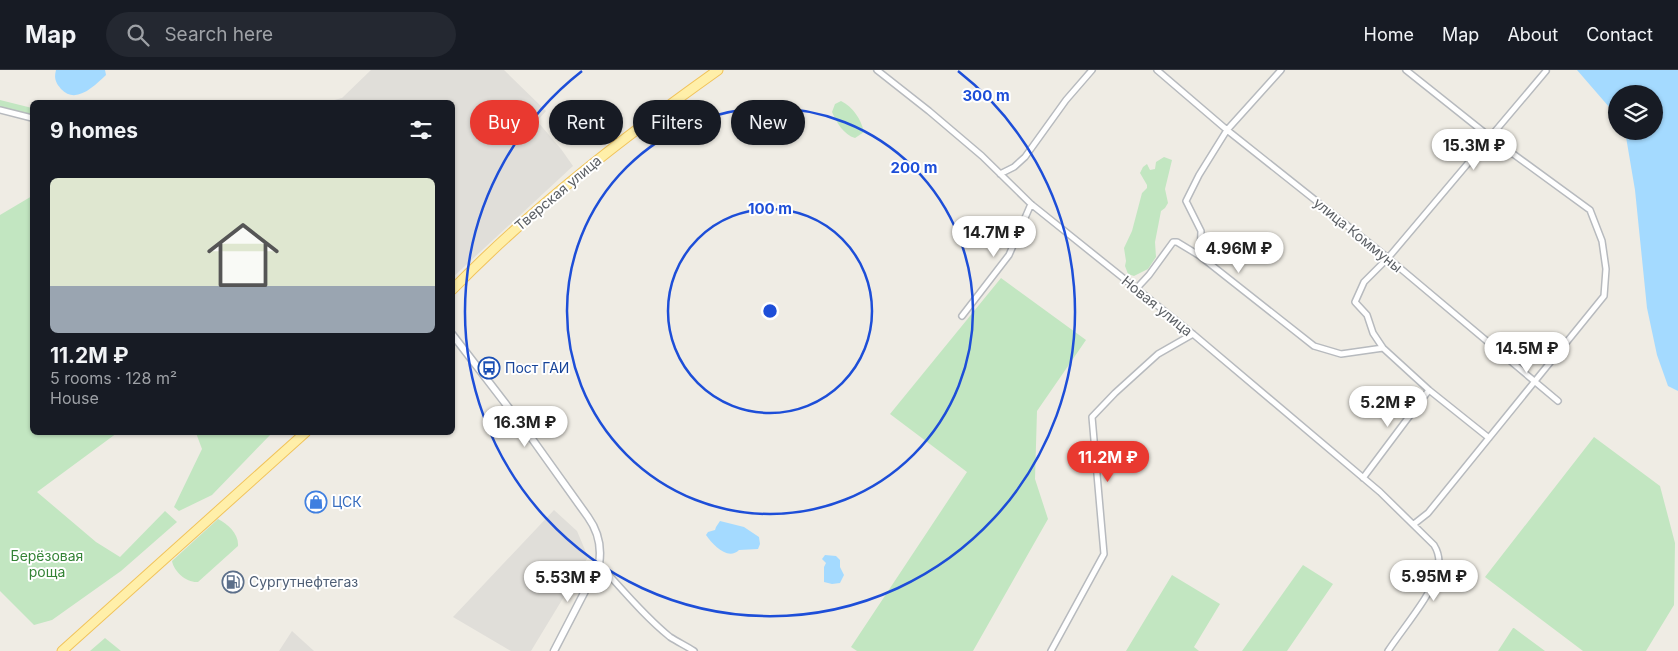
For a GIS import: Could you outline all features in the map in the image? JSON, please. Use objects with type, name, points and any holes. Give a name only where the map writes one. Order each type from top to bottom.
[{"type":"main road","name":"Тверская улица","points":[[455,287],[511,233],[562,188],[718,70]]},
{"type":"main road","points":[[62,651],[303,435]]},
{"type":"street","name":"Новая улица","points":[[877,70],[929,111],[1031,204],[1193,334],[1363,478],[1414,524],[1434,545],[1439,553],[1438,571],[1432,587],[1388,651]]},
{"type":"street","points":[[1000,174],[1014,167],[1025,157],[1066,100],[1092,70]]},
{"type":"street","name":"улица Коммуны","points":[[1157,70],[1227,130],[1388,258],[1558,401]]},
{"type":"street","points":[[1200,256],[1201,231],[1186,201],[1199,175],[1227,130],[1282,70]]},
{"type":"street","points":[[1406,70],[1490,136],[1590,210],[1602,241],[1606,269],[1604,296],[1428,513],[1414,524]]},
{"type":"street","points":[[1489,438],[1429,390],[1383,348],[1374,333],[1367,315],[1355,302],[1364,282],[1388,258],[1546,71]]},
{"type":"street","points":[[0,110],[30,118]]},
{"type":"street","points":[[962,316],[1009,255],[1031,204]]},
{"type":"street","points":[[1136,289],[1149,276],[1173,242],[1177,242],[1200,256],[1314,346],[1341,354],[1383,348]]},
{"type":"street","points":[[1051,651],[1104,554],[1092,417],[1158,354],[1193,334]]},
{"type":"street","points":[[455,338],[525,429],[592,522],[600,543],[599,564],[554,651]]},
{"type":"street","points":[[1363,478],[1429,390]]},
{"type":"street","points":[[599,564],[659,627],[672,638],[694,651]]},
{"type":"shaded area","points":[[371,70],[504,70],[535,100],[470,100],[470,145],[539,145],[539,123],[549,135],[549,145],[558,145],[573,166],[455,275],[455,100],[334,100],[342,98]]},
{"type":"shaded area","points":[[539,104],[546,111],[539,119]]},
{"type":"shaded area","points":[[554,510],[577,531],[588,557],[531,651],[511,651],[453,617]]},
{"type":"shaded area","points":[[292,631],[314,651],[279,651]]},
{"type":"green space","points":[[0,100],[30,108],[30,116],[0,108]]},
{"type":"green space","points":[[841,101],[853,110],[863,127],[864,132],[855,138],[841,128],[832,112],[835,104]]},
{"type":"green space","points":[[1164,157],[1172,160],[1165,189],[1168,203],[1161,211],[1155,242],[1156,257],[1148,269],[1134,276],[1128,274],[1125,266],[1124,248],[1132,231],[1142,193],[1147,188],[1140,173],[1147,164],[1150,170],[1155,169],[1156,162]]},
{"type":"green space","name":"Берёзовая роща","points":[[30,197],[30,435],[114,435],[37,492],[96,542],[120,557],[165,511],[177,522],[121,571],[52,620],[34,625],[0,591],[0,215]]},
{"type":"green space","points":[[1001,278],[1086,340],[1037,411],[1035,479],[1048,519],[973,651],[857,651],[851,647],[967,472],[890,414]]},
{"type":"green space","points":[[197,435],[270,435],[212,495],[179,511],[174,507],[202,449]]},
{"type":"green space","points":[[1594,437],[1660,486],[1675,543],[1674,605],[1646,651],[1583,651],[1485,577]]},
{"type":"green space","points":[[218,519],[232,530],[237,537],[238,546],[198,582],[185,579],[175,569],[172,561]]},
{"type":"green space","points":[[1303,565],[1333,584],[1287,651],[1242,651]]},
{"type":"green space","points":[[1172,575],[1220,604],[1194,647],[1199,651],[1126,651]]},
{"type":"green space","points":[[1514,628],[1545,651],[1498,651]]},
{"type":"green space","points":[[105,638],[121,651],[90,651]]},
{"type":"water","points":[[56,70],[105,70],[106,75],[85,92],[73,95],[61,89],[57,84],[55,78]]},
{"type":"water","points":[[1577,70],[1678,70],[1678,391],[1668,386],[1657,355],[1647,308],[1635,190],[1627,140],[1663,140],[1663,85],[1608,85],[1608,106]]},
{"type":"water","points":[[720,521],[744,527],[759,537],[760,544],[758,549],[739,550],[730,554],[721,550],[706,535],[708,532],[715,530]]},
{"type":"water","points":[[825,555],[836,556],[840,560],[840,567],[844,575],[840,583],[824,582],[824,567],[826,563],[822,559]]},
{"type":"place","name":"Пост ГАИ","points":[[489,368]]},
{"type":"place","name":"ЦСК","points":[[316,502]]},
{"type":"place","name":"Сургутнефтегаз","points":[[233,582]]}]
